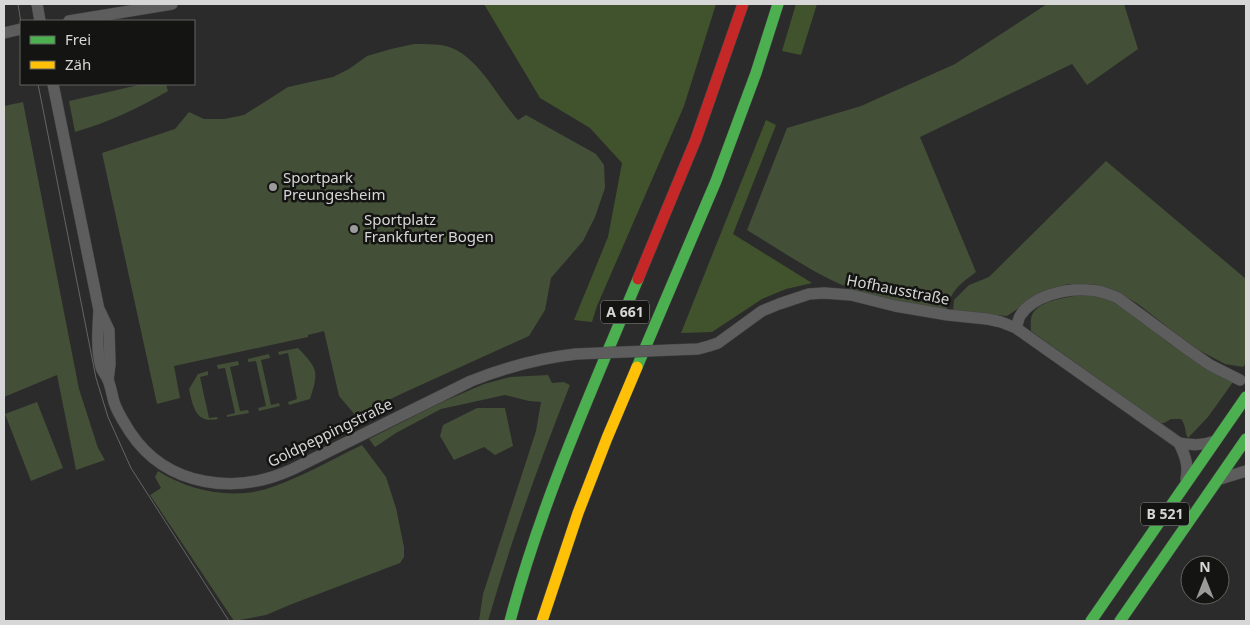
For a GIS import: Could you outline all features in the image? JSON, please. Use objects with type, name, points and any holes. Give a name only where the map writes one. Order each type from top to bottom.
[{"type":"main road","name":"A 661","points":[[510,621],[552,489],[684,172],[725,60],[743,4]]},
{"type":"main road","name":"A 661","points":[[542,621],[554,580],[607,438],[716,181],[756,73],[778,4]]},
{"type":"main road","name":"B 521","points":[[1091,621],[1246,397]]},
{"type":"main road","name":"B 521","points":[[1120,621],[1246,439]]},
{"type":"main road","points":[[549,621],[554,580]]},
{"type":"street","points":[[37,4],[40,20]]},
{"type":"street","points":[[75,20],[172,4]]},
{"type":"street","points":[[4,33],[20,29]]},
{"type":"street","name":"Goldpeppingstraße","points":[[53,85],[99,310],[97,334],[101,367],[108,380],[114,404],[131,433],[153,457],[181,474],[213,484],[241,484],[267,480],[470,381],[522,365],[576,354]]},
{"type":"street","points":[[1016,328],[1020,316],[1042,298],[1063,291],[1088,290],[1104,293],[1118,298],[1210,365],[1240,380]]},
{"type":"street","name":"Hofhausstraße","points":[[576,354],[698,349],[718,343],[750,318],[809,294],[851,295],[895,306],[987,319],[1016,328],[1179,443]]},
{"type":"street","points":[[1179,443],[1192,446],[1216,441]]},
{"type":"street","points":[[1179,443],[1187,461],[1188,472],[1184,486]]},
{"type":"street","points":[[1218,479],[1246,471]]},
{"type":"green space","points":[[484,4],[716,4],[684,106],[597,306],[592,322],[574,320],[608,237],[622,163],[590,128],[540,98]]},
{"type":"green space","points":[[796,4],[817,4],[801,55],[782,51]]},
{"type":"green space","points":[[1047,4],[1124,4],[1138,49],[1087,85],[1072,64],[920,137],[976,272],[957,288],[946,310],[889,300],[842,285],[800,263],[747,230],[787,128],[861,106],[955,64]]},
{"type":"green space","name":"Sportplatz Frankfurter Bogen","points":[[414,44],[441,45],[465,55],[484,75],[518,120],[526,115],[596,154],[604,165],[605,188],[595,217],[583,241],[551,278],[545,310],[529,336],[356,416],[339,396],[324,331],[308,335],[308,337],[174,366],[180,398],[157,404],[102,153],[175,129],[189,112],[204,119],[224,119],[244,115],[288,87],[333,77],[349,69],[367,56]]},
{"type":"green space","points":[[139,85],[166,85],[168,91],[123,115],[75,132],[69,101]]},
{"type":"green space","points":[[23,102],[79,389],[98,448],[105,460],[76,470],[57,375],[4,397],[4,106]]},
{"type":"green space","points":[[766,120],[776,125],[733,234],[812,283],[786,289],[762,299],[712,332],[681,333]]},
{"type":"green space","points":[[1106,161],[1246,279],[1246,363],[1243,367],[1225,364],[1193,347],[1138,304],[1118,292],[1092,284],[1068,284],[1041,293],[1007,316],[953,311],[954,300],[969,285],[989,277]]},
{"type":"green space","points":[[1074,296],[1100,296],[1122,306],[1170,344],[1233,382],[1208,417],[1188,438],[1181,419],[1171,419],[1160,423],[1031,331],[1032,315],[1035,310],[1050,301]]},
{"type":"green space","points":[[298,348],[313,366],[315,382],[310,399],[289,405],[288,402],[297,399],[288,353],[279,355],[278,352]]},
{"type":"green space","points":[[269,354],[270,358],[261,360],[271,405],[279,403],[280,406],[259,411],[258,408],[266,406],[256,361],[248,362],[248,359]]},
{"type":"green space","points":[[238,361],[239,365],[230,367],[240,411],[248,410],[249,413],[227,417],[227,415],[235,413],[225,368],[218,369],[217,365]]},
{"type":"green space","points":[[208,371],[208,375],[200,377],[209,418],[217,417],[218,419],[210,420],[204,419],[196,412],[189,389],[198,374]]},
{"type":"green space","points":[[548,375],[552,383],[564,382],[570,385],[526,502],[488,621],[479,621],[483,594],[536,431],[541,402],[505,395],[441,409],[396,433],[375,447],[369,439],[440,403],[484,384],[510,377]]},
{"type":"green space","points":[[37,402],[63,468],[31,481],[5,414]]},
{"type":"green space","points":[[477,408],[505,408],[513,446],[495,455],[484,447],[454,460],[440,436],[443,425]]},
{"type":"green space","points":[[362,445],[386,477],[396,508],[404,547],[404,557],[400,563],[266,615],[234,621],[150,495],[161,488],[155,477],[158,471],[200,489],[215,492],[245,493],[260,491],[286,482]]},
{"type":"tram line","points":[[18,4],[21,20]]},
{"type":"tram line","points":[[38,85],[96,378],[108,417],[131,468],[229,621]]},
{"type":"traffic: fast","points":[[637,367],[716,181],[756,73],[778,4]]},
{"type":"traffic: fast","points":[[510,621],[536,534],[568,448],[638,279]]},
{"type":"traffic: fast","points":[[1091,621],[1246,397]]},
{"type":"traffic: fast","points":[[1120,621],[1246,439]]},
{"type":"traffic: slow","points":[[542,621],[578,513],[637,367]]},
{"type":"traffic: jam","points":[[638,279],[696,139],[743,4]]},
{"type":"place","name":"Sportpark Preungesheim","points":[[273,187]]},
{"type":"place","name":"Sportplatz Frankfurter Bogen","points":[[354,229]]}]
